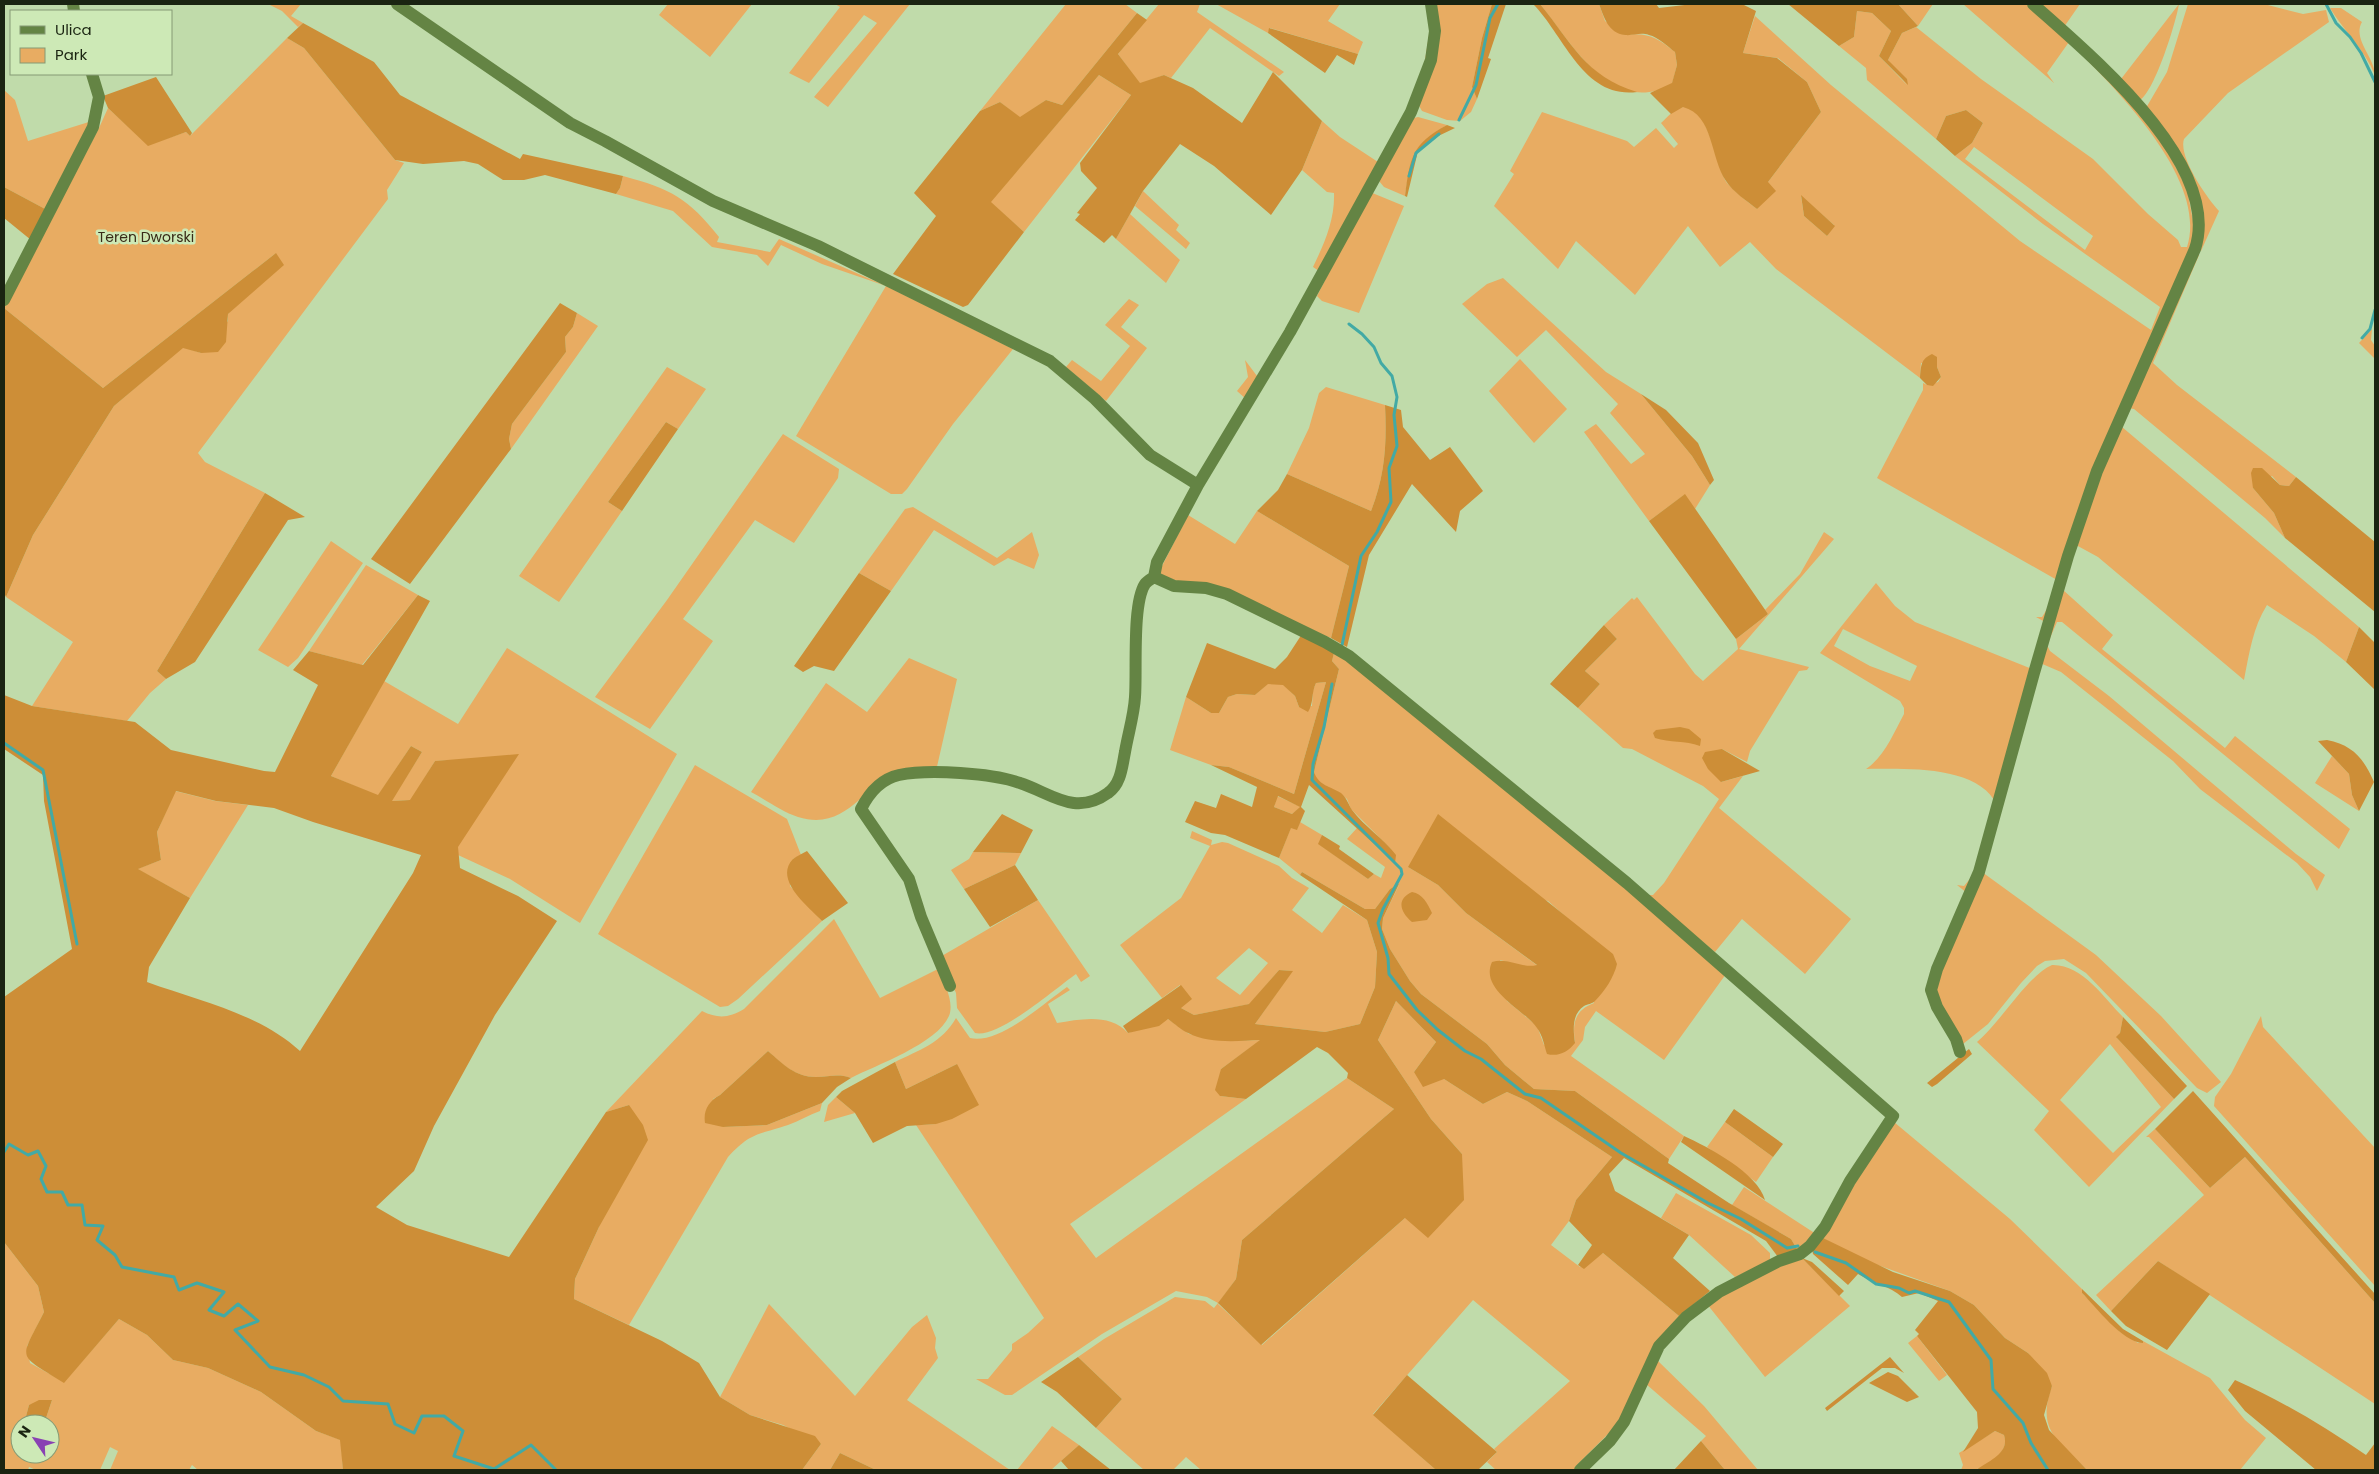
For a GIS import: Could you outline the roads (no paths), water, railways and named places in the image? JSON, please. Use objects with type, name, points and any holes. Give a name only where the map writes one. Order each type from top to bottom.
[{"type":"street","points":[[397,4],[570,123],[713,201],[818,246],[1050,361],[1094,399],[1150,455],[1198,486]]},
{"type":"street","points":[[950,986],[921,917],[909,879],[867,820],[861,809],[864,802],[877,786],[898,775],[982,775],[1020,783],[1049,797],[1073,804],[1090,801],[1108,793],[1120,779],[1135,698],[1138,611],[1145,585],[1154,577],[1157,562],[1198,486],[1290,332],[1411,112],[1430,60],[1435,31],[1432,4]]},
{"type":"street","points":[[1960,1052],[1956,1039],[1937,1007],[1932,990],[1937,969],[1979,872],[2068,556],[2097,471],[2195,249],[2200,222],[2195,199],[2184,173],[2148,114],[2080,46],[2033,4]]},
{"type":"street","points":[[4,300],[93,128],[98,97],[92,75]]},
{"type":"street","points":[[1154,577],[1174,586],[1206,588],[1227,594],[1325,642],[1349,656],[1634,889],[1893,1116],[1850,1181],[1825,1227],[1810,1246],[1800,1254],[1779,1261],[1719,1292],[1686,1317],[1659,1346],[1624,1422],[1610,1441],[1580,1470]]},
{"type":"waterway","points":[[1459,120],[1476,85],[1490,18],[1498,4]]},
{"type":"waterway","points":[[2326,4],[2336,23],[2350,37],[2361,53],[2375,82]]},
{"type":"waterway","points":[[1409,176],[1416,153],[1439,134]]},
{"type":"waterway","points":[[2362,338],[2370,329],[2375,310]]},
{"type":"waterway","points":[[1342,645],[1361,556],[1377,532],[1391,502],[1389,468],[1397,446],[1394,415],[1397,397],[1392,376],[1381,363],[1374,347],[1349,324]]},
{"type":"waterway","points":[[1332,684],[1324,727],[1313,764],[1312,780],[1401,869],[1402,874],[1383,909],[1378,923],[1388,958],[1389,974],[1417,1010],[1438,1030],[1465,1051],[1481,1059],[1525,1094],[1541,1098],[1621,1153],[1708,1203],[1741,1219],[1787,1248],[1798,1246]]},
{"type":"waterway","points":[[4,743],[43,770],[77,944]]},
{"type":"waterway","points":[[4,1152],[9,1144],[28,1155],[38,1151],[46,1166],[41,1179],[47,1192],[62,1192],[68,1205],[82,1205],[85,1225],[103,1226],[97,1240],[115,1255],[122,1267],[174,1277],[179,1290],[197,1283],[224,1292],[209,1310],[224,1316],[238,1304],[258,1321],[235,1330],[270,1367],[304,1375],[329,1387],[343,1401],[388,1404],[395,1424],[414,1433],[422,1416],[444,1416],[463,1431],[454,1456],[494,1469],[531,1445],[556,1470]]},
{"type":"waterway","points":[[1815,1252],[1846,1263],[1876,1284],[1899,1288],[1909,1293],[1915,1291],[1949,1302],[1991,1360],[1993,1389],[2023,1423],[2031,1443],[2048,1470]]},
{"type":"park label","name":"Teren Dworski","points":[[146,237]]}]
